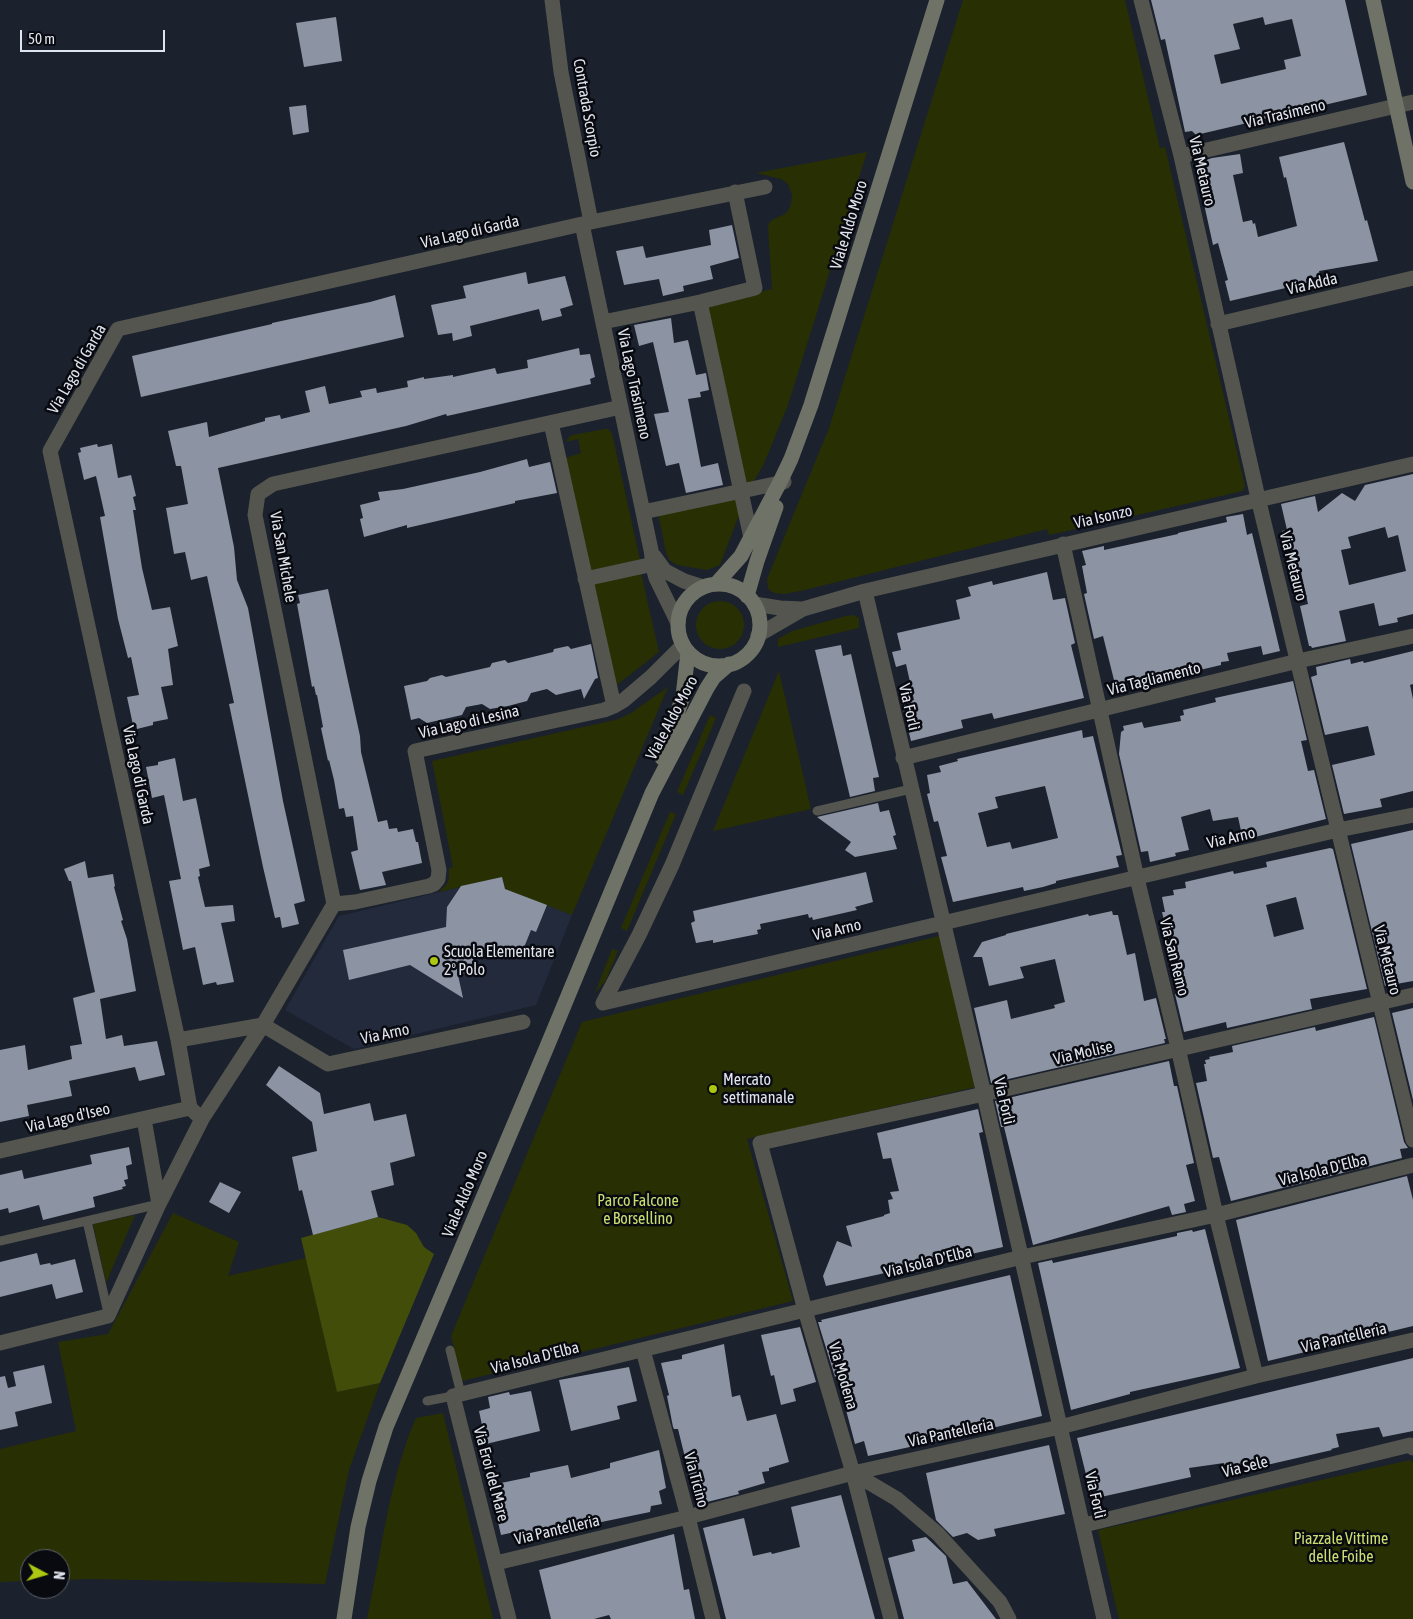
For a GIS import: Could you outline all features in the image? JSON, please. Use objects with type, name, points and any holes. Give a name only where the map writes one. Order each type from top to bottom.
[{"type":"main road","name":"Viale Aldo Moro","points":[[686,649],[703,662],[711,665],[728,664],[748,654],[758,635],[760,624],[758,614],[751,600],[757,540],[782,482],[811,405],[937,0]]},
{"type":"main road","points":[[1373,0],[1413,182]]},
{"type":"main road","name":"Viale Aldo Moro","points":[[344,1619],[358,1527],[369,1481],[386,1427],[652,793],[683,696],[686,649],[678,630],[679,615],[685,601],[696,591],[709,586],[757,540]]},
{"type":"main road","points":[[709,586],[728,585],[738,589],[751,600]]},
{"type":"main road","name":"Viale Aldo Moro","points":[[652,793],[707,688],[714,677],[728,664]]},
{"type":"street","name":"Contrada Scorpio","points":[[552,0],[561,72],[587,223]]},
{"type":"street","name":"Via Metauro","points":[[1141,0],[1181,156],[1258,498],[1413,1140]]},
{"type":"street","name":"Via Trasimeno","points":[[1181,156],[1413,102]]},
{"type":"street","name":"Via Lago di Garda","points":[[190,1108],[178,1040],[50,451],[118,329],[587,223],[765,187]]},
{"type":"street","points":[[603,322],[700,302],[755,288],[735,192]]},
{"type":"street","name":"Via Lago Trasimeno","points":[[587,223],[603,322],[654,559],[656,578],[678,623]]},
{"type":"street","name":"Via Adda","points":[[1218,324],[1413,278]]},
{"type":"street","points":[[700,302],[741,491],[757,540]]},
{"type":"street","name":"Via San Michele","points":[[334,904],[255,515],[258,494],[273,484],[622,407]]},
{"type":"street","points":[[550,423],[614,706]]},
{"type":"street","name":"Via Isonzo","points":[[803,609],[865,591],[1258,498],[1413,464]]},
{"type":"street","points":[[643,512],[782,482]]},
{"type":"street","name":"Via San Remo","points":[[1063,544],[1137,878],[1256,1376]]},
{"type":"street","points":[[585,578],[654,559],[665,572],[684,581],[709,586]]},
{"type":"street","name":"Via Forlì","points":[[865,591],[1022,1257],[1104,1619]]},
{"type":"street","points":[[751,600],[780,608],[803,609]]},
{"type":"street","points":[[758,635],[803,609]]},
{"type":"street","name":"Via Tagliamento","points":[[903,758],[1298,661],[1413,636]]},
{"type":"street","name":"Via Lago di Lesina","points":[[334,904],[355,902],[429,886],[438,879],[439,870],[415,751],[604,710],[624,700],[686,649]]},
{"type":"street","name":"Via Arno","points":[[744,691],[672,865],[639,934],[603,1002],[1338,830],[1413,815]]},
{"type":"street","points":[[0,1343],[108,1316],[159,1204],[202,1119],[263,1025],[334,904]]},
{"type":"street","name":"Via Molise","points":[[760,1143],[984,1094],[1413,995]]},
{"type":"street","name":"Via Arno","points":[[263,1025],[328,1064],[523,1022]]},
{"type":"street","points":[[178,1040],[263,1025]]},
{"type":"street","points":[[190,1108],[202,1119]]},
{"type":"street","name":"Via Lago d'Iseo","points":[[0,1151],[190,1108]]},
{"type":"street","points":[[144,1119],[159,1204]]},
{"type":"street","name":"Via Modena","points":[[760,1143],[805,1310],[853,1473],[891,1619]]},
{"type":"street","name":"Via Isola D'Elba","points":[[457,1395],[1022,1257],[1216,1215],[1413,1165]]},
{"type":"street","name":"Via Pantelleria","points":[[496,1563],[688,1517],[853,1473],[1060,1427],[1256,1376],[1413,1340]]},
{"type":"street","name":"Via Ticino","points":[[643,1350],[713,1619]]},
{"type":"street","name":"Via Eroi del Mare","points":[[457,1395],[510,1619]]},
{"type":"street","name":"Via Sele","points":[[1084,1525],[1410,1445],[1413,1448]]},
{"type":"street","points":[[853,1473],[897,1499],[938,1534],[1000,1602],[1009,1619]]},
{"type":"lane","points":[[817,811],[911,789]]},
{"type":"lane","points":[[0,1241],[159,1204]]},
{"type":"lane","points":[[87,1221],[108,1316]]},
{"type":"lane","points":[[427,1402],[457,1395],[450,1350]]},
{"type":"shaded area","name":"Scuola Elementare 2° Polo","points":[[502,877],[547,905],[572,915],[536,1005],[354,1049],[285,1010],[339,916]]},
{"type":"green space","points":[[963,0],[1125,0],[1160,148],[1165,147],[1245,486],[1243,491],[1049,535],[1047,529],[805,590],[784,594],[774,593],[768,589],[767,579],[829,428]]},
{"type":"green space","points":[[867,152],[788,405],[763,466],[752,484],[743,484],[705,305],[772,289],[769,223],[788,211],[792,195],[788,184],[781,179],[756,173]]},
{"type":"green space","points":[[605,429],[612,433],[640,560],[587,571],[562,459],[581,453],[578,439],[566,442],[569,437]]},
{"type":"green space","points":[[738,495],[741,510],[720,565],[707,570],[677,565],[669,560],[658,513]]},
{"type":"green space","points":[[641,573],[659,652],[613,688],[590,585]]},
{"type":"green space","points":[[715,601],[725,601],[734,605],[740,611],[744,625],[740,639],[734,645],[725,649],[715,649],[706,645],[700,639],[696,630],[696,620],[700,611],[706,605]]},
{"type":"green space","points":[[853,615],[859,618],[859,628],[778,647],[778,639],[792,631]]},
{"type":"green space","points":[[779,671],[811,809],[713,831]]},
{"type":"green space","points":[[668,687],[572,915],[505,889],[502,877],[439,892],[447,884],[449,868],[453,867],[432,761],[619,719],[631,713]]},
{"type":"green space","points":[[710,715],[716,718],[683,795],[677,792]]},
{"type":"green space","points":[[670,812],[676,814],[627,931],[621,928]]},
{"type":"green space","name":"Parco Falcone e Borsellino","points":[[939,936],[976,1087],[747,1139],[793,1301],[462,1381],[451,1336],[582,1022]]},
{"type":"green space","points":[[612,949],[618,951],[606,980],[595,993]]},
{"type":"green space","points":[[173,1213],[239,1242],[228,1276],[306,1258],[337,1392],[380,1383],[349,1470],[325,1584],[70,1580],[70,1549],[20,1549],[20,1581],[0,1582],[0,1449],[76,1431],[58,1342],[108,1334]]},
{"type":"green space","points":[[135,1215],[106,1283],[93,1224]]},
{"type":"green space","points":[[378,1217],[407,1225],[416,1233],[424,1247],[434,1254],[380,1383],[337,1392],[301,1238]]},
{"type":"green space","points":[[443,1413],[493,1619],[367,1619],[389,1505],[408,1437],[416,1418]]},
{"type":"green space","name":"Piazzale Vittime delle Foibe","points":[[1410,1460],[1413,1463],[1413,1619],[1119,1619],[1098,1530]]},
{"type":"building","points":[[1151,0],[1345,0],[1367,95],[1196,135],[1192,131],[1185,132],[1165,39],[1161,40]],"holes":[[[1263,17],[1265,25],[1292,19],[1301,56],[1284,60],[1286,69],[1221,84],[1214,55],[1240,49],[1233,24]]]},
{"type":"building","points":[[336,17],[342,61],[304,67],[296,23]]},
{"type":"building","points":[[306,105],[309,132],[293,135],[289,107]]},
{"type":"building","points":[[1344,142],[1365,221],[1367,220],[1378,261],[1319,271],[1320,276],[1306,279],[1307,283],[1230,301],[1225,281],[1228,280],[1218,243],[1213,245],[1204,204],[1209,203],[1201,163],[1212,158],[1240,154],[1243,173],[1233,175],[1243,222],[1252,220],[1253,224],[1255,223],[1258,237],[1297,226],[1286,177],[1284,178],[1279,157]]},
{"type":"building","points":[[732,225],[739,258],[710,266],[713,279],[683,286],[684,291],[663,296],[659,279],[624,285],[616,251],[643,246],[646,258],[711,245],[709,230]]},
{"type":"building","points":[[526,272],[528,284],[565,276],[573,305],[560,309],[562,316],[542,321],[539,309],[470,326],[472,336],[453,341],[452,333],[438,335],[431,305],[466,298],[463,286]]},
{"type":"building","points":[[395,295],[404,337],[141,397],[132,356]]},
{"type":"building","points":[[671,318],[674,343],[688,340],[696,375],[706,373],[709,390],[700,392],[701,397],[688,399],[701,467],[718,463],[723,485],[686,493],[679,463],[666,466],[654,414],[669,412],[653,342],[639,346],[634,325]]},
{"type":"building","points":[[579,348],[580,355],[590,354],[595,377],[590,379],[591,384],[447,416],[446,414],[406,426],[218,468],[234,547],[237,580],[248,608],[283,801],[305,901],[294,904],[299,924],[282,928],[280,917],[275,918],[263,867],[229,704],[234,703],[207,576],[191,580],[185,552],[174,554],[166,508],[188,504],[181,466],[176,466],[168,431],[207,422],[209,437],[265,421],[265,418],[280,415],[281,419],[310,412],[305,391],[325,386],[329,404],[362,397],[360,391],[376,388],[377,393],[408,387],[407,381],[424,377],[424,379],[453,375],[453,377],[495,368],[497,374],[528,368],[527,360]]},
{"type":"building","points":[[97,444],[98,447],[112,444],[118,478],[131,475],[136,496],[133,497],[136,510],[133,510],[142,568],[152,610],[170,607],[178,646],[168,649],[173,685],[161,687],[168,719],[153,722],[153,725],[137,729],[136,724],[133,725],[127,697],[139,695],[131,657],[128,658],[118,619],[100,517],[105,516],[96,476],[84,480],[78,453],[81,452],[80,448]]},
{"type":"building","points":[[527,459],[529,467],[550,462],[557,493],[515,501],[515,503],[407,528],[407,525],[364,537],[360,519],[363,518],[360,505],[380,500],[378,492],[403,489],[480,472]]},
{"type":"building","points":[[1413,474],[1413,614],[1397,618],[1398,622],[1379,626],[1374,603],[1339,611],[1346,641],[1312,648],[1309,646],[1300,606],[1308,604],[1300,568],[1291,570],[1282,531],[1287,530],[1281,504],[1315,496],[1318,512],[1342,493],[1355,501],[1365,485]],"holes":[[[1385,527],[1388,538],[1398,535],[1406,571],[1349,585],[1341,550],[1351,548],[1348,537]]]},
{"type":"building","points":[[1243,514],[1247,535],[1252,533],[1280,651],[1263,655],[1261,646],[1227,653],[1229,661],[1221,662],[1221,665],[1162,679],[1160,674],[1115,684],[1103,636],[1094,639],[1084,594],[1087,593],[1082,566],[1086,565],[1082,551],[1104,546],[1104,550],[1178,534],[1227,522],[1226,517]]},
{"type":"building","points":[[1047,572],[1053,600],[1065,598],[1075,643],[1071,645],[1084,698],[994,719],[992,713],[961,720],[963,728],[911,741],[902,704],[914,700],[906,664],[896,667],[892,652],[901,650],[897,633],[960,619],[956,600],[971,596],[968,587],[992,581],[993,585]]},
{"type":"building","points":[[328,589],[360,736],[361,752],[378,822],[387,820],[389,829],[397,828],[398,832],[413,829],[416,842],[418,842],[422,863],[382,872],[386,885],[360,890],[351,852],[358,850],[353,816],[346,817],[344,808],[339,809],[321,728],[323,727],[317,695],[314,686],[312,687],[297,604],[300,603],[298,595]]},
{"type":"building","points":[[591,644],[598,678],[595,679],[584,699],[581,689],[556,695],[547,689],[531,693],[527,701],[508,706],[490,709],[482,704],[466,707],[462,715],[427,723],[419,718],[411,720],[404,686],[427,681],[430,678],[442,675],[446,677],[490,667],[492,663],[505,660],[508,663],[553,652],[554,649],[568,646],[571,649]]},
{"type":"building","points":[[841,645],[843,656],[851,654],[879,777],[873,778],[875,791],[850,797],[815,650]]},
{"type":"building","points":[[1413,651],[1413,684],[1410,685],[1413,699],[1413,791],[1380,799],[1382,807],[1344,814],[1332,765],[1375,755],[1368,726],[1325,735],[1311,677],[1317,675],[1316,667],[1350,659],[1351,664],[1363,661],[1364,663]]},
{"type":"building","points":[[1293,681],[1307,740],[1301,741],[1308,771],[1314,770],[1326,819],[1243,840],[1238,817],[1213,821],[1210,809],[1181,817],[1189,850],[1175,853],[1176,856],[1150,862],[1148,851],[1141,852],[1119,754],[1121,732],[1124,730],[1123,726],[1142,722],[1144,728],[1181,721],[1180,716],[1184,715],[1183,710],[1216,702],[1215,698]]},
{"type":"building","points":[[1082,730],[1083,738],[1093,736],[1122,855],[1116,856],[1119,867],[1056,881],[1056,883],[1043,887],[1024,891],[1023,887],[953,902],[941,857],[947,856],[938,821],[934,822],[927,794],[930,793],[927,775],[941,772],[939,766],[958,761],[957,759]],"holes":[[[1045,786],[1058,838],[1012,849],[1010,842],[987,847],[978,813],[998,808],[995,797]]]},
{"type":"building","points":[[175,758],[183,801],[196,798],[210,866],[199,869],[200,876],[198,877],[205,907],[233,905],[235,921],[221,923],[234,982],[217,985],[216,982],[203,985],[195,947],[183,950],[169,881],[181,879],[164,795],[152,798],[146,767],[158,765],[158,762]]},
{"type":"building","points":[[878,803],[880,812],[889,810],[896,835],[893,836],[897,849],[855,857],[845,850],[851,842],[817,817]]},
{"type":"building","points":[[1413,830],[1413,981],[1385,986],[1351,844]]},
{"type":"building","points":[[1330,848],[1333,849],[1367,989],[1310,999],[1312,1009],[1227,1028],[1226,1022],[1184,1032],[1175,994],[1181,992],[1162,912],[1165,912],[1162,897],[1174,895],[1173,890],[1186,888],[1185,882],[1233,871],[1234,874],[1267,867],[1266,862]],"holes":[[[1296,897],[1304,929],[1274,937],[1266,905]]]},
{"type":"building","points":[[85,861],[88,878],[113,874],[114,887],[123,920],[121,921],[127,939],[136,991],[100,999],[106,1039],[122,1035],[124,1046],[157,1041],[165,1075],[139,1081],[135,1067],[69,1081],[72,1096],[27,1105],[29,1116],[0,1122],[0,1050],[25,1045],[28,1070],[72,1059],[70,1046],[82,1044],[73,998],[95,992],[71,881],[69,881],[64,869]]},
{"type":"building","points":[[866,872],[873,902],[855,907],[857,910],[813,920],[812,917],[809,918],[808,914],[760,924],[761,929],[757,930],[758,934],[713,943],[713,940],[696,943],[691,923],[695,921],[693,911]]},
{"type":"building","points":[[502,877],[505,889],[547,905],[536,932],[531,930],[523,950],[504,955],[503,952],[473,959],[475,971],[458,975],[463,998],[410,965],[349,980],[343,950],[446,927],[447,907],[461,886]]},
{"type":"building","points":[[1112,911],[1113,915],[1118,915],[1127,955],[1135,953],[1144,1001],[1156,998],[1166,1039],[1164,1039],[1165,1043],[991,1083],[974,1008],[1007,1000],[1011,1019],[1055,1008],[1054,1005],[1065,1002],[1055,959],[1020,967],[1024,978],[989,986],[982,957],[973,957],[982,942],[1006,934],[1088,914],[1089,916]]},
{"type":"building","points":[[1413,1008],[1413,1100],[1392,1013]]},
{"type":"building","points":[[1374,1017],[1404,1142],[1408,1148],[1400,1149],[1402,1158],[1231,1201],[1219,1157],[1213,1158],[1196,1083],[1207,1081],[1205,1060],[1210,1059],[1209,1057],[1233,1052],[1232,1046],[1315,1027],[1316,1031]]},
{"type":"building","points":[[1169,1061],[1174,1086],[1177,1086],[1194,1163],[1186,1165],[1195,1201],[1184,1204],[1186,1212],[1172,1215],[1169,1206],[1033,1245],[1004,1127],[1001,1127],[995,1101]]},
{"type":"building","points":[[279,1066],[320,1093],[324,1114],[370,1103],[374,1121],[406,1114],[415,1156],[390,1163],[394,1185],[371,1191],[378,1217],[313,1235],[302,1190],[299,1191],[292,1157],[317,1151],[312,1122],[266,1085]]},
{"type":"building","points":[[978,1109],[983,1132],[979,1133],[1003,1247],[826,1286],[823,1276],[837,1241],[852,1247],[846,1226],[890,1213],[888,1200],[893,1199],[890,1192],[899,1191],[891,1158],[883,1159],[877,1133]]},
{"type":"building","points":[[129,1147],[132,1164],[126,1166],[128,1179],[124,1180],[126,1186],[122,1187],[123,1189],[93,1197],[95,1207],[43,1220],[39,1205],[9,1213],[8,1208],[0,1210],[0,1175],[22,1170],[24,1179],[92,1164],[90,1155]]},
{"type":"building","points":[[1407,1176],[1413,1200],[1413,1326],[1268,1361],[1236,1220]]},
{"type":"building","points":[[220,1182],[241,1192],[229,1213],[209,1202]]},
{"type":"building","points":[[1205,1229],[1240,1368],[1130,1392],[1130,1394],[1071,1410],[1038,1263],[1052,1260],[1053,1263],[1177,1236],[1177,1233]]},
{"type":"building","points":[[37,1253],[40,1265],[50,1263],[51,1265],[75,1259],[83,1292],[56,1299],[52,1284],[0,1297],[0,1262]]},
{"type":"building","points":[[1010,1275],[1042,1416],[988,1429],[986,1420],[944,1431],[947,1439],[868,1456],[864,1441],[855,1444],[837,1376],[835,1377],[818,1322]]},
{"type":"building","points":[[800,1327],[816,1382],[793,1389],[796,1401],[781,1405],[774,1375],[771,1376],[761,1335]]},
{"type":"building","points":[[724,1344],[732,1397],[740,1395],[747,1421],[776,1414],[789,1462],[762,1472],[765,1483],[738,1491],[739,1494],[707,1502],[696,1502],[678,1429],[673,1427],[667,1396],[669,1395],[661,1363],[682,1359],[682,1355]]},
{"type":"building","points":[[1413,1358],[1413,1431],[1383,1437],[1379,1427],[1336,1434],[1339,1447],[1332,1450],[1245,1470],[1243,1465],[1226,1470],[1224,1463],[1189,1468],[1191,1477],[1092,1499],[1077,1438]]},
{"type":"building","points":[[44,1365],[52,1403],[15,1412],[18,1426],[0,1430],[0,1377],[5,1376],[8,1388],[16,1386],[13,1372]]},
{"type":"building","points":[[629,1367],[637,1401],[617,1406],[620,1419],[571,1431],[559,1380]]},
{"type":"building","points":[[531,1391],[540,1431],[486,1444],[479,1411],[490,1408],[488,1397],[509,1392],[510,1395]]},
{"type":"building","points":[[1049,1445],[1065,1514],[994,1529],[996,1536],[978,1540],[967,1533],[953,1537],[936,1520],[926,1473]]},
{"type":"building","points":[[659,1450],[666,1488],[659,1491],[662,1504],[651,1506],[650,1512],[587,1525],[586,1521],[525,1535],[524,1530],[501,1535],[493,1500],[504,1498],[501,1483],[530,1477],[530,1473],[568,1465],[571,1478],[610,1468],[610,1463]]},
{"type":"building","points":[[841,1495],[875,1619],[726,1619],[703,1528],[744,1518],[753,1556],[771,1552],[772,1554],[800,1547],[791,1507]]},
{"type":"building","points":[[674,1534],[684,1590],[689,1589],[695,1619],[611,1619],[609,1615],[594,1619],[551,1619],[539,1570]]},
{"type":"building","points":[[926,1537],[946,1556],[953,1584],[967,1581],[996,1619],[904,1619],[888,1558],[915,1551],[912,1540]]},
{"type":"place","name":"Scuola Elementare 2° Polo","points":[[434,961]]},
{"type":"place","name":"Mercato settimanale","points":[[713,1089]]}]
